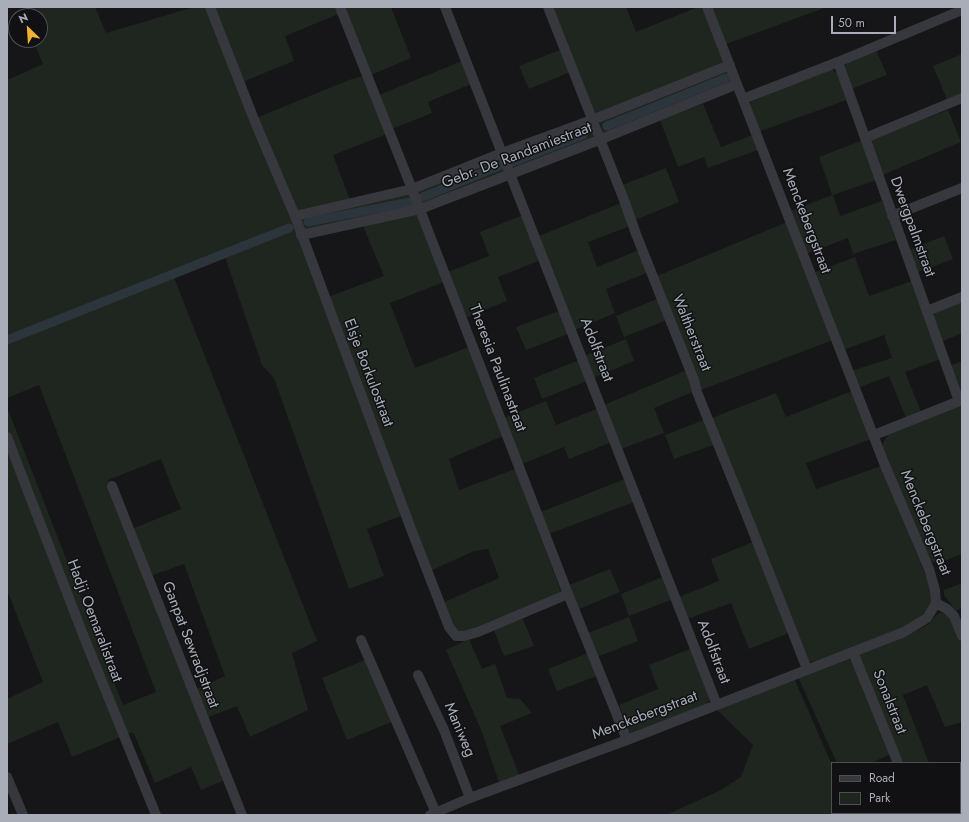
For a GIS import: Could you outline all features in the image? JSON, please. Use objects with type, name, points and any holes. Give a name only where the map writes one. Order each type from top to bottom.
[{"type":"street","name":"Elsje Borkulostraat","points":[[210,7],[255,122],[295,216],[300,235],[449,627],[456,636],[464,636],[478,632],[568,594]]},
{"type":"street","name":"Theresia Paulinastraat","points":[[340,7],[420,209],[568,594],[627,740]]},
{"type":"street","name":"Adolfstraat","points":[[444,7],[511,175],[717,705]]},
{"type":"street","name":"Waltherstraat","points":[[548,7],[807,669]]},
{"type":"street","name":"Menckebergstraat","points":[[433,814],[470,798],[627,740],[904,632],[927,618],[936,603],[935,590],[928,569],[896,491],[707,7]]},
{"type":"street","points":[[743,99],[838,62],[962,10]]},
{"type":"street","name":"Dwergpalmstraat","points":[[838,62],[892,216],[960,400]]},
{"type":"street","name":"Gebr. De Randamiestraat","points":[[295,216],[412,189],[730,65]]},
{"type":"street","name":"Gebr. De Randamiestraat","points":[[300,235],[420,209],[511,175],[737,84]]},
{"type":"street","points":[[865,138],[962,98]]},
{"type":"street","points":[[892,216],[962,188]]},
{"type":"street","points":[[927,311],[962,297]]},
{"type":"street","points":[[874,435],[960,400]]},
{"type":"street","name":"Hadji Oemaralistraat","points":[[7,437],[87,644],[156,815]]},
{"type":"street","name":"Ganpat Sewradjstraat","points":[[112,486],[242,815]]},
{"type":"street","points":[[936,603],[947,609],[954,616],[962,636]]},
{"type":"street","points":[[361,640],[433,814]]},
{"type":"street","name":"Sonalstraat","points":[[853,652],[898,762]]},
{"type":"street","name":"Maniweg","points":[[418,675],[444,730],[470,798]]},
{"type":"street","points":[[7,777],[23,815]]},
{"type":"green space","points":[[95,7],[106,33],[194,7],[208,7],[293,218],[403,515],[367,529],[384,576],[349,589],[274,378],[262,365],[224,254],[173,275],[317,641],[292,653],[308,710],[250,737],[237,706],[206,718],[195,690],[225,676],[184,564],[150,576],[132,529],[181,509],[161,459],[108,480],[163,628],[225,780],[201,790],[191,767],[155,783],[133,732],[72,757],[58,722],[7,744],[7,699],[43,682],[7,590],[7,407],[123,705],[156,692],[39,385],[7,398],[7,80],[43,64],[36,48],[48,48],[48,8],[28,8]]},
{"type":"green space","points":[[213,7],[337,7],[339,14],[285,36],[294,61],[242,82]]},
{"type":"green space","points":[[344,7],[391,7],[411,58],[371,75]]},
{"type":"green space","points":[[551,7],[626,7],[636,32],[698,7],[705,7],[724,60],[722,64],[599,113],[594,113]]},
{"type":"green space","points":[[712,7],[827,7],[726,44]]},
{"type":"green space","points":[[562,49],[570,72],[529,89],[519,66]]},
{"type":"green space","points":[[876,50],[887,75],[851,89],[845,68],[846,64],[848,61]]},
{"type":"green space","points":[[962,54],[962,95],[948,102],[933,66]]},
{"type":"green space","points":[[462,61],[471,84],[428,102],[432,113],[392,129],[379,95]]},
{"type":"green space","points":[[727,70],[732,79],[729,84],[606,134],[602,132],[600,121]]},
{"type":"green space","points":[[827,70],[833,70],[839,76],[847,100],[758,132],[750,104],[752,101]]},
{"type":"green space","points":[[363,76],[387,134],[333,155],[350,200],[296,213],[256,118],[349,80]]},
{"type":"green space","points":[[703,104],[721,147],[753,135],[758,150],[708,168],[704,157],[678,167],[660,120]]},
{"type":"green space","points":[[948,110],[961,142],[880,176],[871,142],[873,139]]},
{"type":"green space","points":[[588,125],[591,126],[594,135],[592,138],[517,168],[512,167],[508,159],[511,154]]},
{"type":"green space","points":[[863,140],[876,180],[833,195],[840,216],[882,201],[896,240],[853,254],[848,238],[806,254],[791,211],[832,195],[819,157]]},
{"type":"green space","points":[[500,159],[505,171],[503,174],[424,202],[420,200],[419,190]]},
{"type":"green space","points":[[666,168],[679,202],[635,220],[622,185]]},
{"type":"green space","points":[[411,194],[415,207],[302,232],[298,220]]},
{"type":"green space","points":[[621,203],[630,226],[588,242],[597,267],[639,250],[647,273],[606,289],[615,313],[575,330],[539,236]]},
{"type":"green space","points":[[418,213],[444,282],[390,303],[415,368],[469,347],[503,436],[449,459],[459,490],[515,469],[562,594],[473,631],[456,633],[442,603],[499,578],[488,549],[474,551],[430,571],[328,297],[384,276],[363,226]]},
{"type":"green space","points":[[523,215],[541,260],[498,277],[507,301],[465,318],[448,272],[489,256],[480,232]]},
{"type":"green space","points":[[787,222],[833,340],[701,390],[657,276]]},
{"type":"green space","points":[[944,236],[953,259],[916,273],[907,251]]},
{"type":"green space","points":[[855,257],[869,296],[912,281],[941,359],[905,372],[921,412],[906,418],[889,376],[858,388],[851,371],[892,358],[884,335],[843,350],[813,273]]},
{"type":"green space","points":[[659,298],[667,320],[624,337],[616,316]]},
{"type":"green space","points":[[962,300],[962,333],[941,342],[933,318],[935,313]]},
{"type":"green space","points":[[559,311],[568,334],[526,350],[516,327]]},
{"type":"green space","points":[[626,339],[634,361],[593,378],[584,356]]},
{"type":"green space","points":[[579,360],[587,381],[542,399],[534,378]]},
{"type":"green space","points":[[962,361],[962,393],[961,393],[949,366]]},
{"type":"green space","points":[[687,370],[695,391],[654,408],[664,433],[621,449],[604,405]]},
{"type":"green space","points":[[852,391],[871,439],[806,463],[816,489],[881,466],[929,584],[931,601],[920,618],[912,624],[813,662],[809,661],[712,418],[776,393],[786,417]]},
{"type":"green space","points":[[546,401],[556,425],[599,408],[612,442],[569,459],[564,447],[522,464],[504,418]]},
{"type":"green space","points":[[962,405],[962,554],[936,564],[927,557],[883,450],[883,443],[891,432]]},
{"type":"green space","points":[[706,419],[716,444],[674,459],[665,435]]},
{"type":"green space","points":[[625,479],[634,502],[549,534],[541,512]]},
{"type":"green space","points":[[753,542],[789,633],[749,649],[731,603],[687,619],[679,597],[719,581],[711,559]]},
{"type":"green space","points":[[610,569],[620,592],[579,609],[569,585]]},
{"type":"green space","points":[[662,577],[671,600],[629,616],[621,594]]},
{"type":"green space","points":[[962,583],[962,608],[956,611],[944,595],[944,590]]},
{"type":"green space","points":[[944,613],[952,619],[962,643],[962,722],[945,727],[927,685],[903,695],[929,762],[900,762],[857,655],[920,629],[930,623],[936,615]]},
{"type":"green space","points":[[522,617],[534,646],[504,656],[493,628]]},
{"type":"green space","points":[[629,617],[638,641],[597,657],[588,633]]},
{"type":"green space","points":[[469,639],[482,669],[495,664],[507,698],[520,699],[532,713],[500,726],[520,777],[500,785],[482,732],[446,650]]},
{"type":"green space","points":[[690,649],[710,700],[706,704],[630,734],[619,705],[658,689],[649,665]]},
{"type":"green space","points":[[588,653],[597,676],[557,691],[548,669]]},
{"type":"green space","points":[[367,659],[394,721],[347,740],[322,678]]},
{"type":"green space","points":[[846,659],[852,660],[891,754],[873,762],[837,762],[798,677]]},
{"type":"green space","points":[[794,678],[831,763],[831,814],[842,814],[666,815],[719,791],[741,777],[753,745],[716,709]]},
{"type":"waterway","points":[[607,126],[726,78]]},
{"type":"waterway","points":[[513,162],[583,135]]},
{"type":"waterway","points":[[423,197],[499,166]]},
{"type":"waterway","points":[[308,222],[410,202]]},
{"type":"waterway","points":[[7,340],[289,228]]}]
